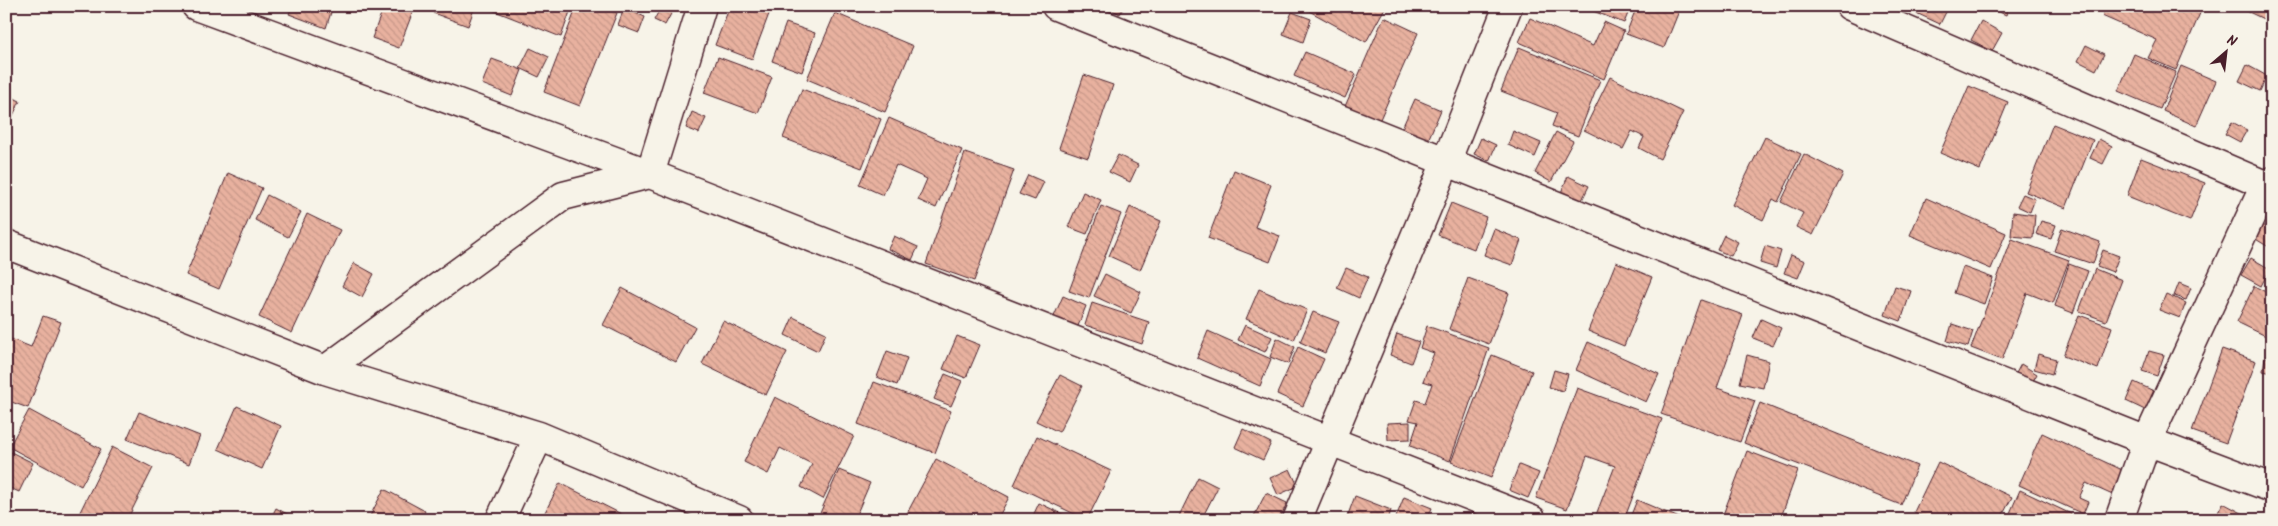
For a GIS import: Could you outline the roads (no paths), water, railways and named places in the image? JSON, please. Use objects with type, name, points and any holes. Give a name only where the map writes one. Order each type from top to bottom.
[{"type":"street","points":[[196,6],[650,174],[1532,520]]},
{"type":"street","points":[[650,174],[702,6]]},
{"type":"street","points":[[1056,6],[2147,441],[2272,488]]},
{"type":"street","points":[[1297,520],[1446,162],[1508,6]]},
{"type":"street","points":[[1850,6],[2269,183],[2147,441],[2119,520]]},
{"type":"street","points":[[325,370],[563,196],[650,174]]},
{"type":"street","points":[[6,244],[325,370],[539,436],[708,505],[739,520]]},
{"type":"street","points":[[500,520],[539,436]]}]
